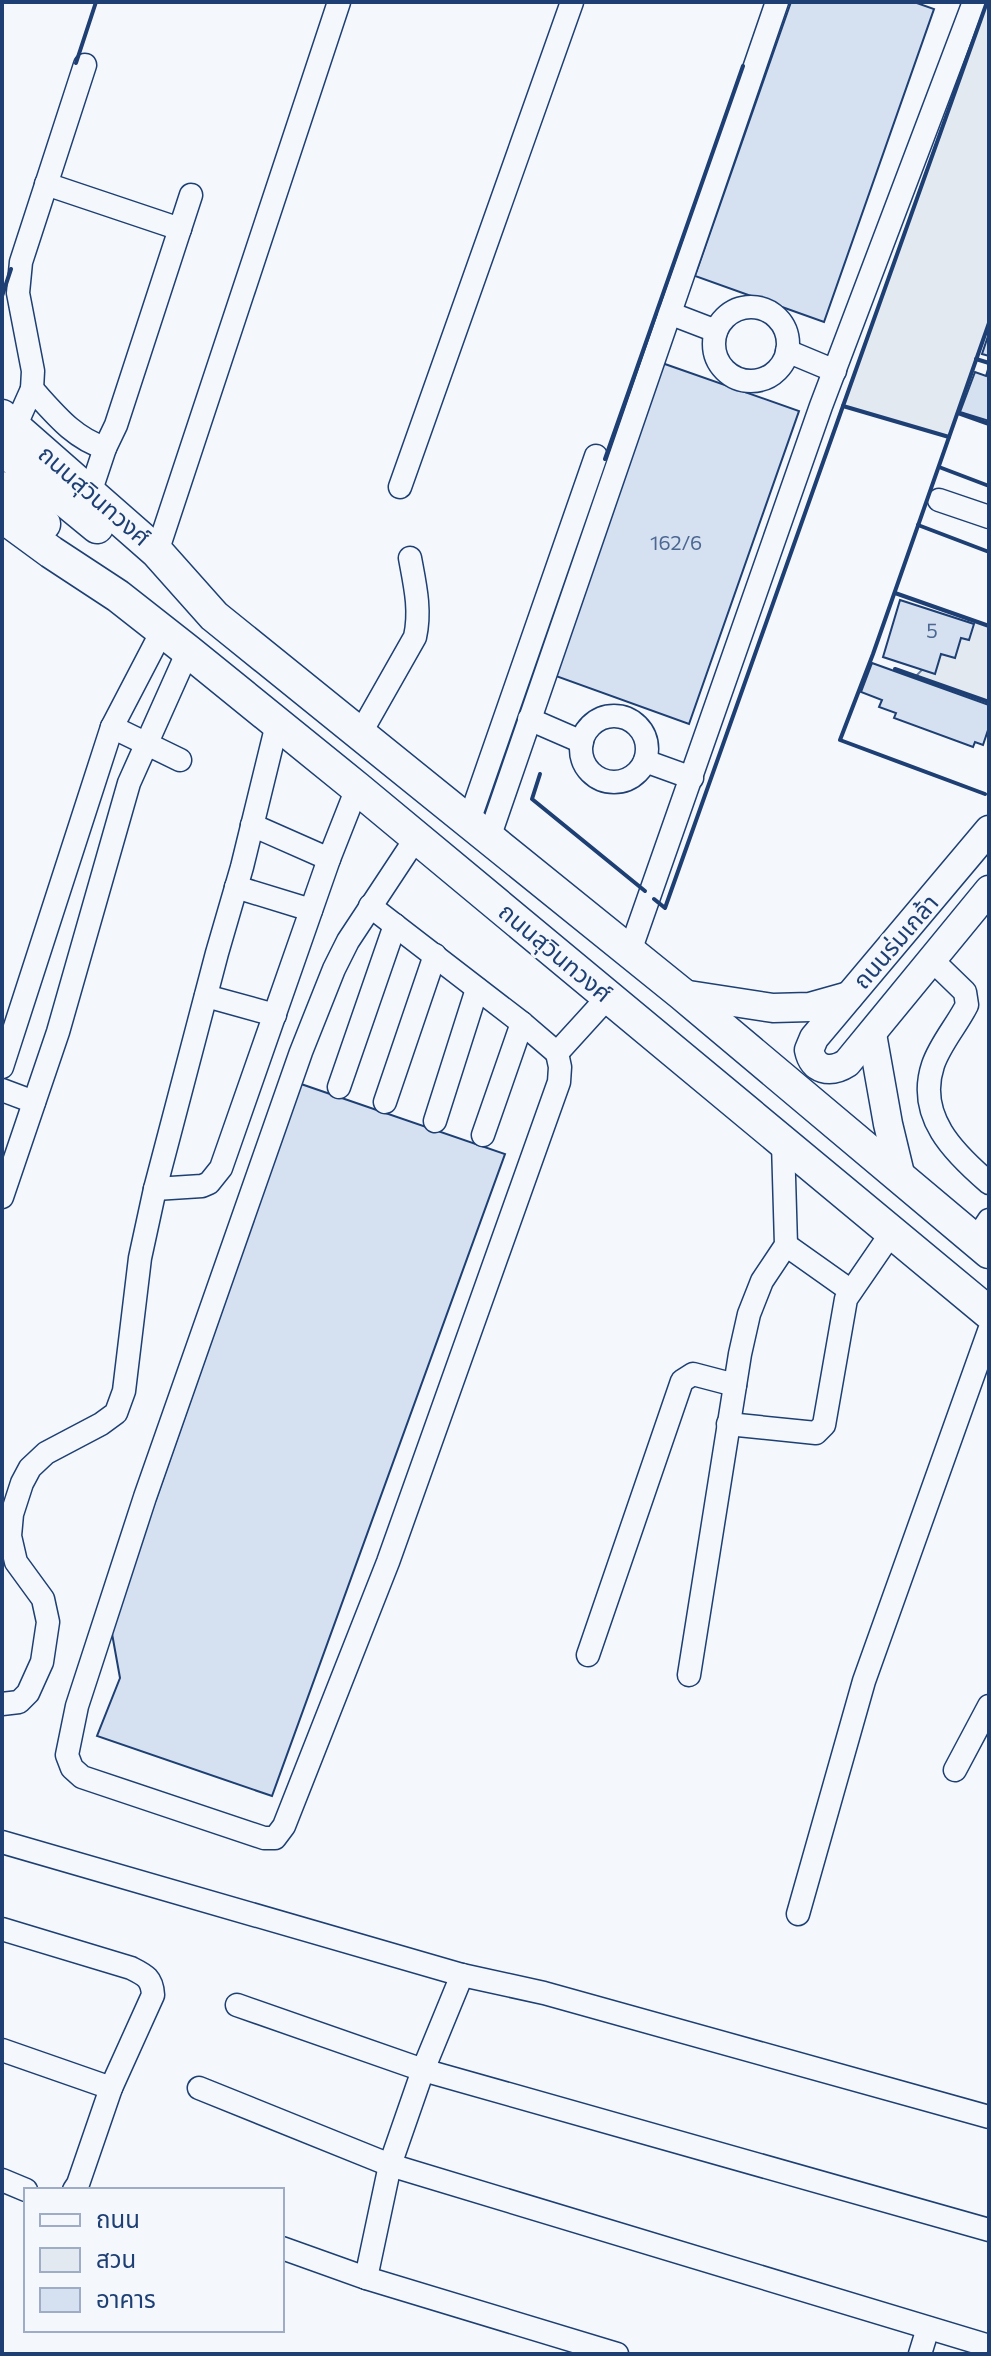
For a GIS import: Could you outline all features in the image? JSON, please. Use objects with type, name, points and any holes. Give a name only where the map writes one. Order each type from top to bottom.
[{"type":"highway","name":"ถนนสุวินทวงศ์","points":[[7,448],[90,493],[157,552],[214,616]]},
{"type":"highway","name":"ถนนสุวินทวงศ์","points":[[7,448],[51,531],[118,596]]},
{"type":"highway","name":"ถนนสุวินทวงศ์","points":[[7,448],[76,510],[214,616],[682,994],[901,1178],[984,1237]]},
{"type":"highway","name":"ถนนสุวินทวงศ์","points":[[2,516],[118,596],[188,651],[989,1313]]},
{"type":"main road","name":"ถนนร่มเกล้า","points":[[989,830],[811,1044],[809,1055],[813,1061],[824,1070],[838,1069],[847,1063],[989,890]]},
{"type":"main road","name":"ถนนร่มเกล้า","points":[[682,994],[773,1008],[810,1007],[849,996]]},
{"type":"main road","points":[[872,1034],[901,1178]]},
{"type":"street","points":[[157,552],[339,2]]},
{"type":"street","points":[[400,487],[572,2]]},
{"type":"street","points":[[479,830],[529,719],[777,2]]},
{"type":"street","points":[[629,954],[835,371],[974,2]]},
{"type":"street","points":[[7,448],[32,389],[33,371],[18,293],[21,262],[85,65]]},
{"type":"street","points":[[46,184],[180,229]]},
{"type":"street","points":[[90,493],[116,425],[191,195]]},
{"type":"street","points":[[741,308],[764,309],[782,324],[787,334],[787,351],[779,368],[770,376],[757,381],[744,381],[732,376],[716,357],[716,331],[730,313],[741,308]]},
{"type":"street","points":[[669,313],[716,331]]},
{"type":"street","points":[[787,351],[835,371]]},
{"type":"street","points":[[32,389],[75,435],[105,448]]},
{"type":"street","points":[[479,830],[596,456]]},
{"type":"street","points":[[939,500],[989,517]]},
{"type":"street","points":[[360,734],[415,637],[418,600],[410,558]]},
{"type":"street","points":[[2,1067],[112,727],[162,631]]},
{"type":"street","points":[[2,1197],[58,1032],[129,783],[188,651]]},
{"type":"street","points":[[624,717],[634,722],[646,740],[648,751],[633,777],[624,781],[604,780],[588,768],[581,751],[582,742],[593,724],[602,718],[624,717]]},
{"type":"street","points":[[529,719],[582,742]]},
{"type":"street","points":[[2,1704],[19,1702],[28,1693],[42,1662],[48,1622],[43,1599],[16,1562],[10,1536],[12,1514],[30,1468],[46,1453],[116,1413],[124,1391],[140,1258],[155,1189],[277,724]]},
{"type":"street","points":[[112,727],[180,760]]},
{"type":"street","points":[[645,761],[692,778]]},
{"type":"street","points":[[155,1189],[202,1186],[209,1183],[221,1168],[329,859],[357,788]]},
{"type":"street","points":[[252,825],[329,859]]},
{"type":"street","points":[[370,906],[557,1053],[559,1082],[388,1562],[284,1826],[275,1838],[264,1838],[82,1777],[72,1768],[67,1755],[77,1706],[145,1497],[301,1052],[348,941],[370,906],[416,838]]},
{"type":"street","points":[[236,887],[311,910]]},
{"type":"street","points":[[339,1087],[395,925]]},
{"type":"street","points":[[385,1102],[435,955]]},
{"type":"street","points":[[932,960],[965,992],[967,1005],[933,1066],[929,1084],[931,1107],[942,1135],[961,1158],[989,1183]]},
{"type":"street","points":[[435,1121],[477,989]]},
{"type":"street","points":[[206,996],[275,1015]]},
{"type":"street","points":[[557,1053],[608,997]]},
{"type":"street","points":[[483,1135],[522,1023]]},
{"type":"street","points":[[2,1090],[34,1102]]},
{"type":"street","points":[[689,1675],[728,1424],[749,1314],[762,1281],[786,1245],[783,1143]]},
{"type":"street","points":[[728,1424],[816,1433],[821,1430],[846,1299],[892,1232]]},
{"type":"street","points":[[786,1245],[851,1291]]},
{"type":"street","points":[[798,1914],[864,1681],[989,1331]]},
{"type":"street","points":[[588,1655],[682,1381],[693,1374],[735,1385]]},
{"type":"street","points":[[955,1770],[989,1706]]},
{"type":"street","points":[[2,1842],[462,1975],[544,1993],[989,2117]]},
{"type":"street","points":[[2,1929],[131,1968],[145,1975],[152,1984],[153,1995],[111,2088],[75,2188]]},
{"type":"street","points":[[366,2278],[390,2165],[423,2070],[462,1975]]},
{"type":"street","points":[[237,2005],[423,2070],[989,2230]]},
{"type":"street","points":[[2,2050],[111,2088]]},
{"type":"street","points":[[199,2088],[390,2165],[989,2346]]},
{"type":"street","points":[[2,2180],[24,2189]]},
{"type":"street","points":[[284,2249],[366,2278],[606,2352]]},
{"type":"street","points":[[920,2354],[928,2328]]},
{"type":"green space","points":[[987,2],[989,323],[949,437],[843,406]]},
{"type":"green space","points":[[970,619],[989,626],[989,702],[916,676]]},
{"type":"building","points":[[791,2],[914,2],[934,9],[824,322],[695,276]]},
{"type":"building","points":[[989,333],[989,356],[982,354]]},
{"type":"building","points":[[662,363],[799,411],[689,724],[553,675]]},
{"type":"building","points":[[989,366],[989,421],[960,412],[975,372],[986,376]]},
{"type":"building","points":[[900,600],[974,624],[969,640],[961,638],[955,658],[941,654],[935,674],[883,657]]},
{"type":"building","points":[[872,663],[989,705],[989,727],[983,745],[975,742],[973,747],[894,718],[896,713],[879,707],[882,700],[861,692]]},
{"type":"building","points":[[301,1084],[505,1154],[272,1796],[97,1736],[120,1678],[111,1628]]},
{"type":"wall","points":[[76,63],[96,2]]},
{"type":"wall","points":[[949,437],[843,406],[987,2]]},
{"type":"wall","points":[[605,459],[743,66]]},
{"type":"wall","points":[[2,296],[11,269]]},
{"type":"wall","points":[[985,794],[840,740],[989,323]]},
{"type":"wall","points":[[976,359],[989,363]]},
{"type":"wall","points":[[654,899],[665,908],[843,406]]},
{"type":"wall","points":[[958,413],[989,424]]},
{"type":"wall","points":[[939,467],[989,486]]},
{"type":"wall","points":[[918,525],[989,552]]},
{"type":"wall","points":[[895,593],[989,626]]},
{"type":"wall","points":[[895,669],[989,702]]},
{"type":"wall","points":[[540,774],[532,799],[645,891]]}]
